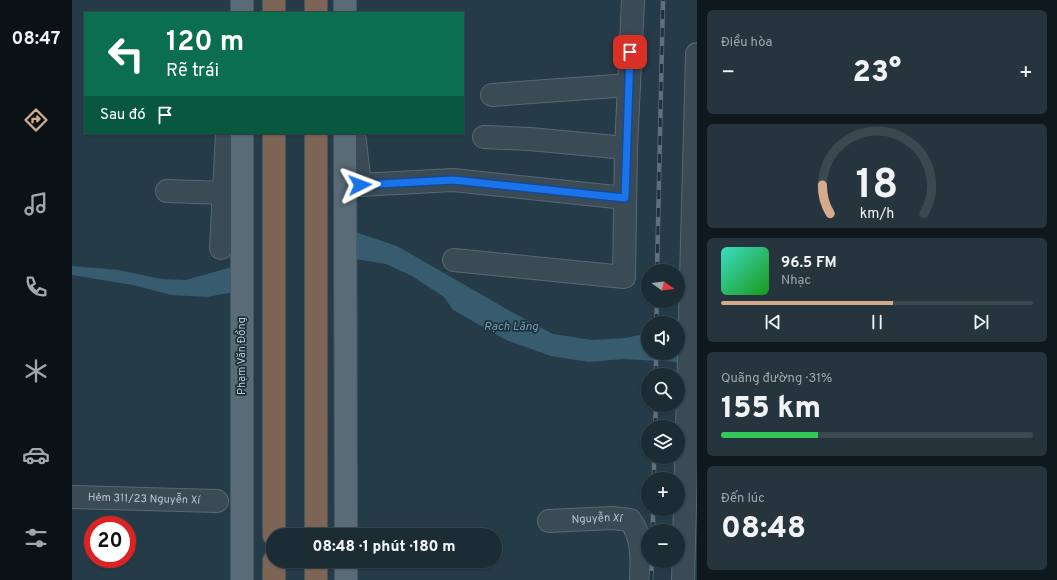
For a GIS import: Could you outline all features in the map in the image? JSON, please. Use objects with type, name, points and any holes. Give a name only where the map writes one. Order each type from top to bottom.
[{"type":"highway","points":[[274,0],[274,12]]},
{"type":"highway","points":[[316,0],[316,12]]},
{"type":"highway","points":[[274,139],[274,528]]},
{"type":"highway","points":[[316,139],[316,528]]},
{"type":"highway","points":[[274,568],[274,580]]},
{"type":"highway","points":[[316,568],[316,580]]},
{"type":"main road","points":[[242,0],[242,12]]},
{"type":"main road","points":[[345,0],[345,12]]},
{"type":"main road","name":"Phạm Văn Đồng","points":[[237,137],[242,395],[242,580]]},
{"type":"main road","points":[[345,137],[346,528]]},
{"type":"main road","points":[[346,568],[346,580]]},
{"type":"street","points":[[454,260],[624,277],[626,148],[633,0]]},
{"type":"street","points":[[683,580],[696,137],[697,54]]},
{"type":"street","points":[[492,95],[629,85]]},
{"type":"street","points":[[221,248],[224,193],[237,137]]},
{"type":"street","points":[[345,137],[355,141],[360,185],[453,180],[625,198]]},
{"type":"street","points":[[484,137],[530,138],[626,148]]},
{"type":"street","points":[[167,191],[224,193]]},
{"type":"street","name":"Hẻm 311/23 Nguyễn Xí","points":[[72,497],[216,501]]},
{"type":"street","name":"Nguyễn Xí","points":[[549,521],[612,518],[630,520],[636,529],[643,554],[640,580]]},
{"type":"water","name":"Rạch Lăng","points":[[355,232],[397,246],[553,334],[592,340],[625,338],[641,335],[641,360],[623,359],[589,362],[551,356],[506,340],[453,310],[444,297],[412,276],[386,264],[355,259],[234,292],[207,297],[171,295],[133,285],[72,275],[72,266],[119,270],[161,279],[186,280]]},
{"type":"water","name":"Rạch Lăng","points":[[692,323],[697,363],[642,360],[685,360],[685,324]]},
{"type":"pier","points":[[354,231],[354,261],[236,293],[236,265]]},
{"type":"railway","points":[[657,264],[663,0]]},
{"type":"railway","points":[[656,316],[657,308]]},
{"type":"railway","points":[[656,360],[656,368]]},
{"type":"railway","points":[[655,420],[656,412]]},
{"type":"railway","points":[[654,464],[654,472]]},
{"type":"railway","points":[[653,516],[653,524]]},
{"type":"railway","points":[[651,580],[652,568]]},
{"type":"route","points":[[360,185],[453,180],[625,198],[630,52]]}]
